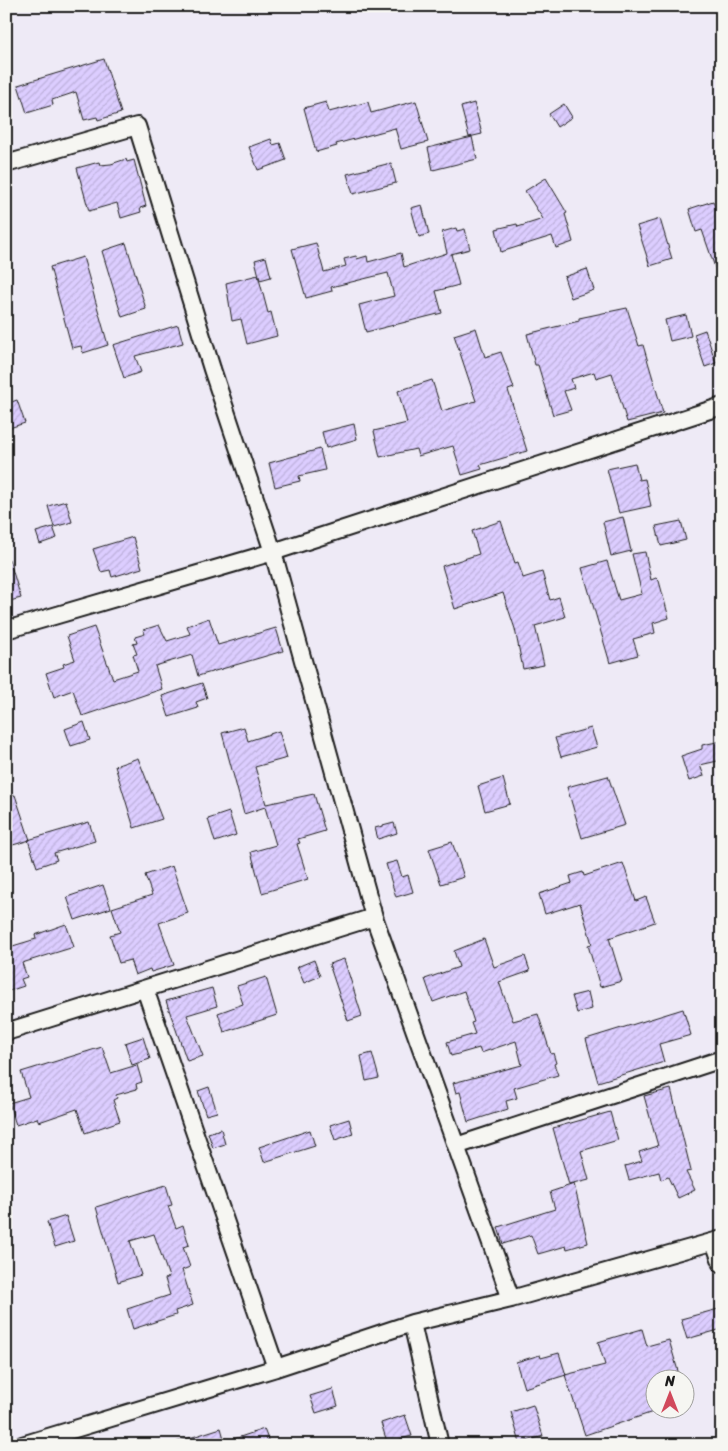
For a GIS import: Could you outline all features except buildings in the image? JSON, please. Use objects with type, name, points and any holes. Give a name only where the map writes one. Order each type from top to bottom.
[{"type":"street","points":[[6,164],[136,126],[212,369],[273,552],[374,917],[511,1299]]},
{"type":"street","points":[[6,630],[273,552],[722,406]]},
{"type":"street","points":[[6,1032],[374,917]]},
{"type":"street","points":[[145,989],[276,1368]]},
{"type":"street","points":[[456,1146],[722,1059]]},
{"type":"street","points":[[22,1445],[276,1368],[412,1323],[511,1299],[718,1240],[722,1264]]},
{"type":"street","points":[[412,1323],[440,1445]]}]
